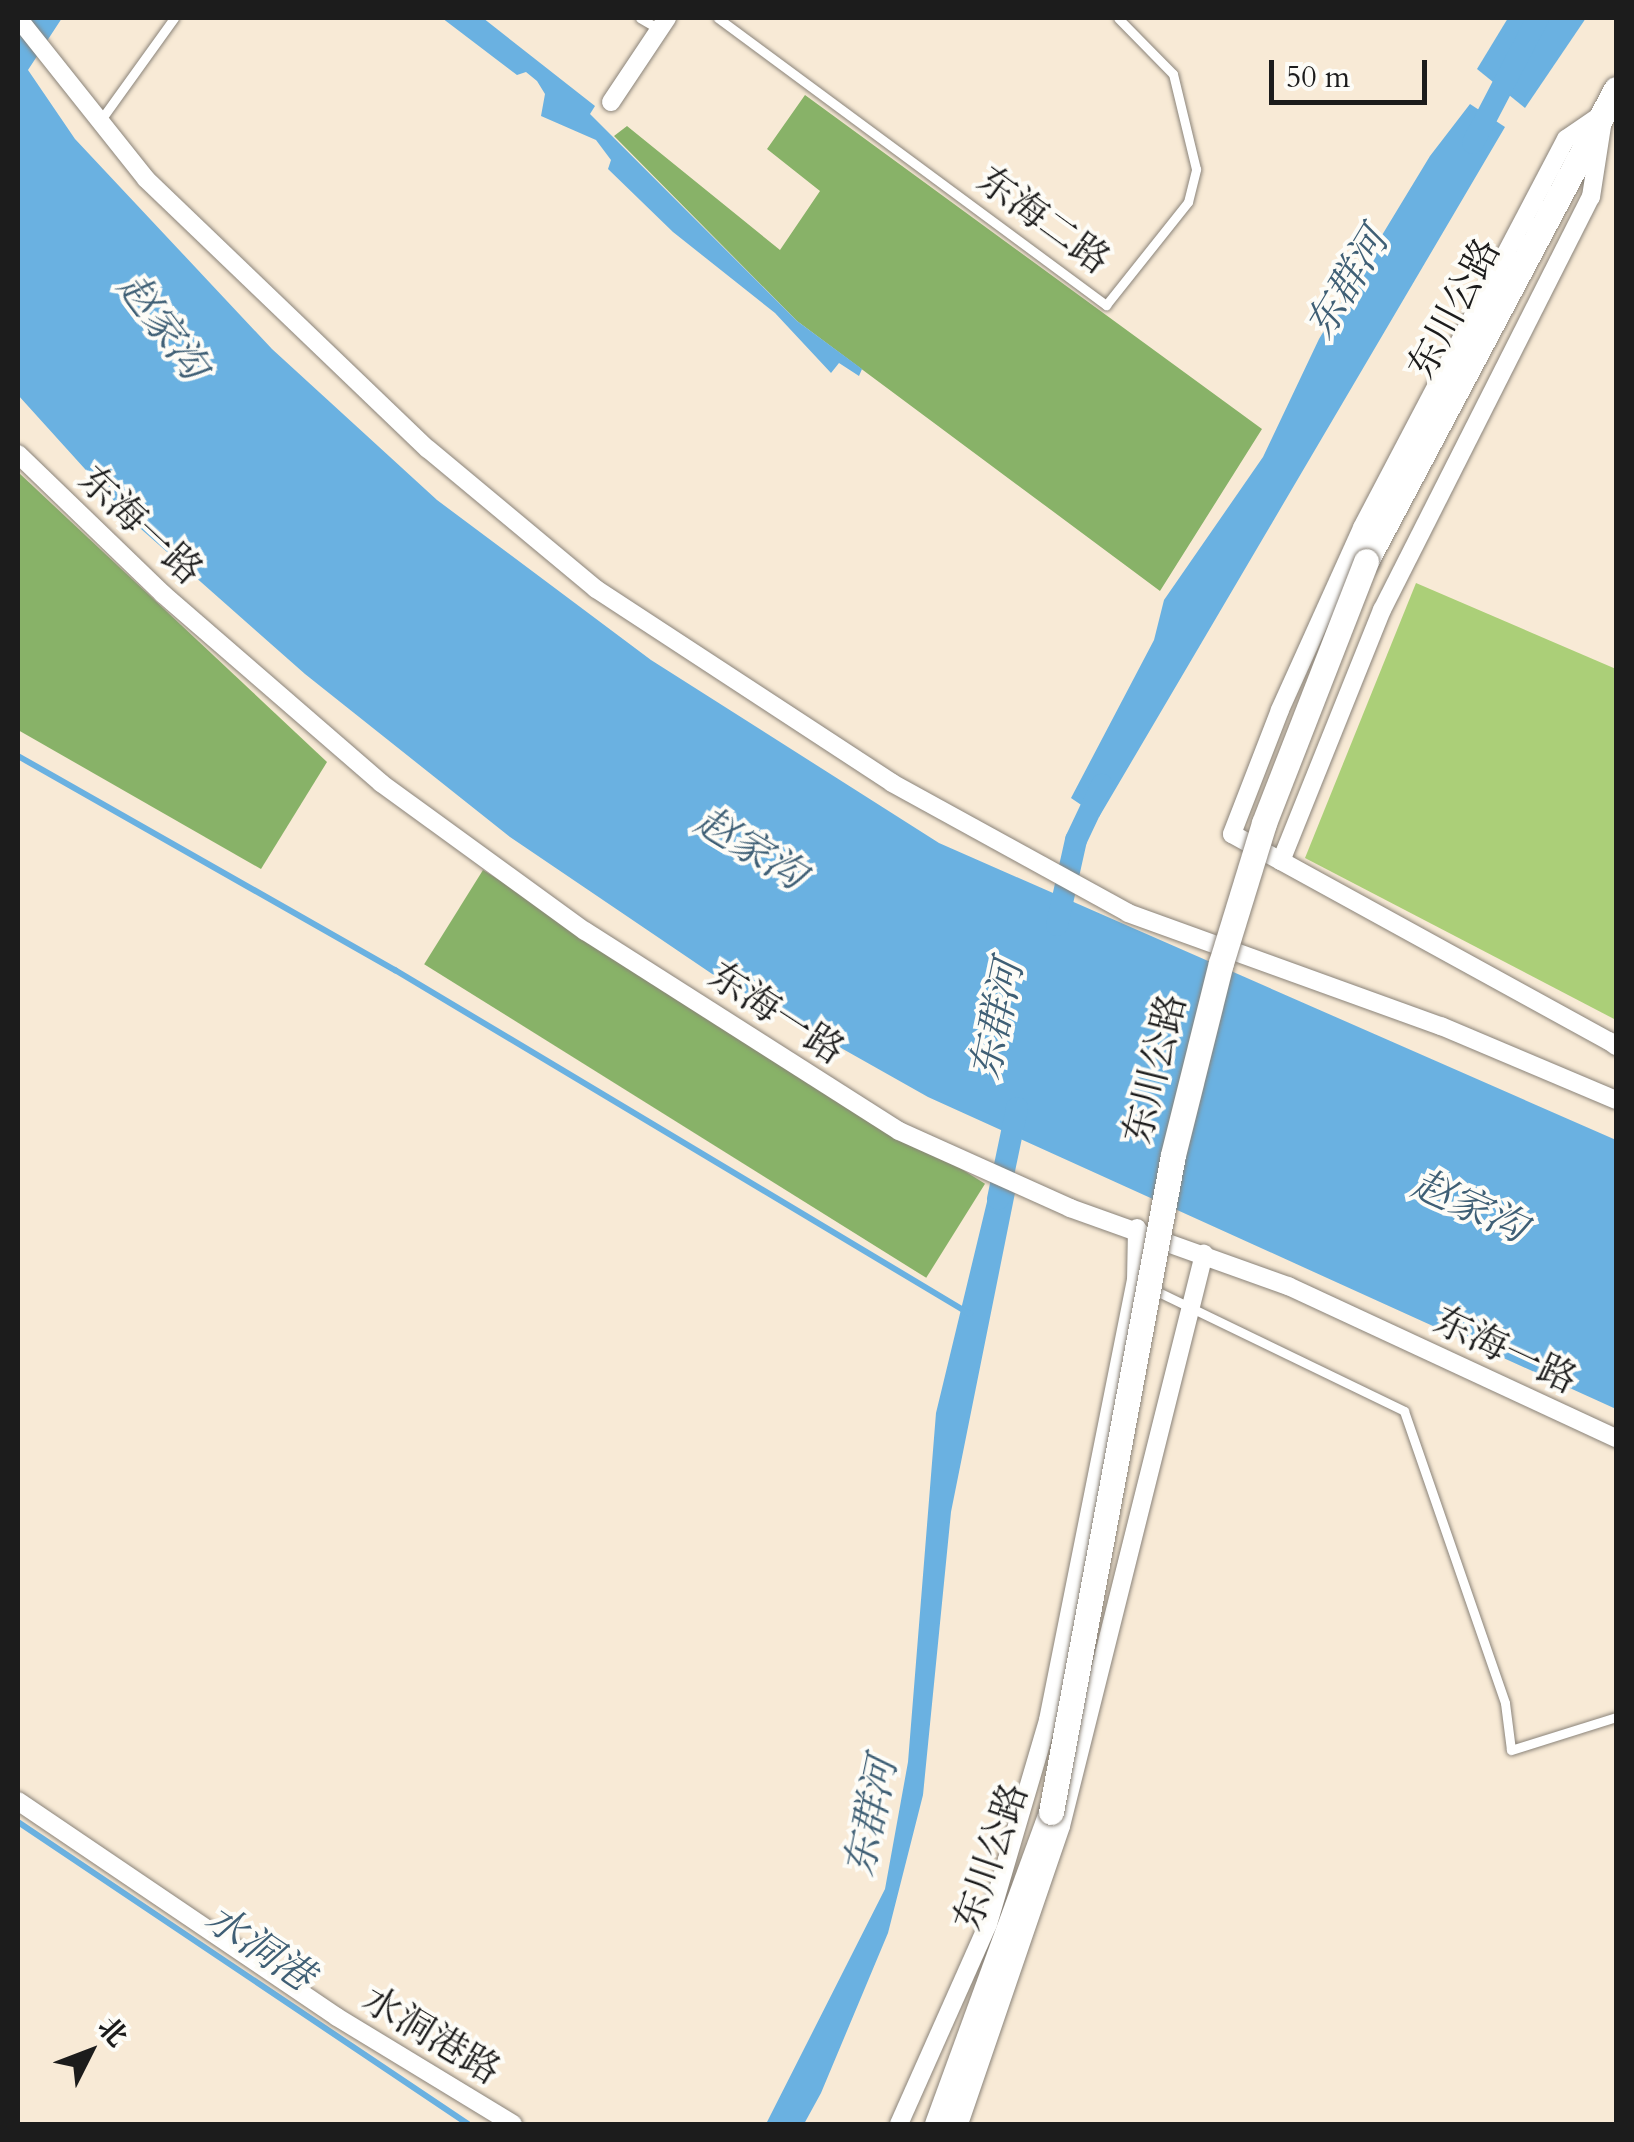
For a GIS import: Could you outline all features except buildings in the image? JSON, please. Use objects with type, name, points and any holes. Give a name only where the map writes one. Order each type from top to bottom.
[{"type":"street","points":[[18,18],[146,179],[428,449],[596,589],[819,738],[1010,853],[1128,912],[1441,1026],[1616,1100]]},
{"type":"street","points":[[611,102],[663,23]]},
{"type":"street","name":"东川公路","points":[[938,2124],[1051,1812],[1173,1155],[1216,982],[1264,823],[1366,561],[1616,89]]},
{"type":"street","points":[[1604,113],[1566,139],[1371,510],[1280,710],[1232,834],[1616,1046]]},
{"type":"street","points":[[1281,861],[1382,610],[1590,198],[1604,113]]},
{"type":"street","name":"东海一路","points":[[18,454],[163,594],[381,784],[586,931],[899,1131],[1070,1208],[1204,1254],[1616,1438]]},
{"type":"street","points":[[899,2124],[988,1924],[1048,1720],[1136,1281],[1137,1228]]},
{"type":"street","points":[[959,2124],[1061,1826],[1204,1254]]},
{"type":"street","name":"水洞港路","points":[[18,1800],[337,2017],[513,2124]]},
{"type":"lane","points":[[100,122],[174,18]]},
{"type":"lane","points":[[640,18],[663,23]]},
{"type":"lane","name":"东海二路","points":[[718,18],[1106,305],[1188,202],[1196,169],[1173,74],[1118,18]]},
{"type":"lane","points":[[1136,1281],[1404,1410],[1505,1703],[1512,1750],[1616,1717]]},
{"type":"green space","points":[[805,95],[1262,429],[1160,591],[797,321],[614,136],[627,126],[780,250],[820,191],[767,149]]},
{"type":"green space","points":[[18,472],[327,762],[261,869],[18,730]]},
{"type":"green space","points":[[1416,583],[1616,669],[1616,1020],[1305,858]]},
{"type":"green space","points":[[483,870],[985,1184],[926,1278],[424,964]]},
{"type":"water","name":"赵家沟","points":[[18,18],[62,18],[28,70],[75,139],[272,349],[437,500],[651,660],[939,843],[1616,1140],[1616,1409],[928,1097],[724,982],[510,837],[305,674],[132,521],[18,395]]},
{"type":"water","points":[[442,18],[483,18],[595,106],[590,114],[797,321],[862,369],[859,376],[839,363],[831,373],[775,313],[673,232],[608,169],[611,160],[596,140],[541,116],[545,94],[537,81],[526,72],[517,75]]},
{"type":"water","points":[[1508,18],[1586,18],[1525,108],[1477,69]]},
{"type":"water","points":[[1470,104],[1505,127],[1099,817],[1071,798],[1154,640],[1164,600],[1263,457],[1319,339],[1430,156]]},
{"type":"water","points":[[992,1181],[1015,1193],[951,1512],[923,1795],[888,1933],[821,2093],[804,2124],[766,2124],[885,1889],[908,1762],[936,1413]]},
{"type":"waterway","name":"东群河","points":[[1473,143],[1538,18]]},
{"type":"waterway","points":[[18,756],[395,970],[970,1314]]},
{"type":"waterway","name":"东群河","points":[[1057,925],[1076,840],[1102,785]]},
{"type":"waterway","name":"东群河","points":[[998,1199],[1017,1108]]},
{"type":"waterway","name":"水洞港","points":[[18,1822],[468,2124]]}]
